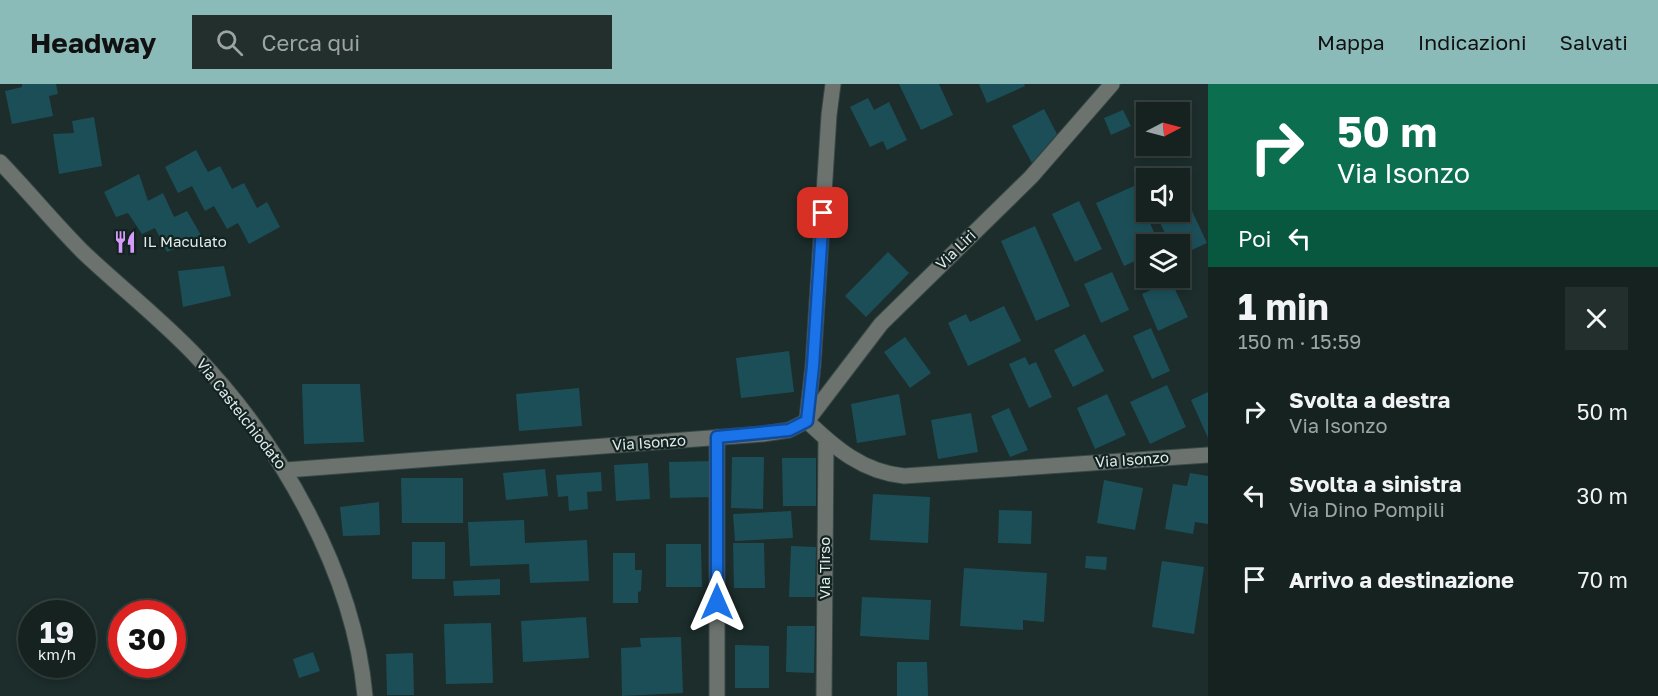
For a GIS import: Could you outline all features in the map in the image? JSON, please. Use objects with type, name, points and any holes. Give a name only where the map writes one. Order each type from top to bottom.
[{"type":"street","points":[[807,421],[813,366],[828,125],[833,84]]},
{"type":"street","name":"Via Liri","points":[[807,421],[881,324],[1030,177],[1112,84]]},
{"type":"street","name":"Via Castelchiodato","points":[[0,162],[82,250],[195,354],[286,470],[307,508],[349,616],[362,665],[365,696]]},
{"type":"street","name":"Via Isonzo","points":[[286,470],[717,437],[789,430],[807,421],[826,440],[851,459],[868,468],[893,475],[914,477],[1208,455]]},
{"type":"street","points":[[717,437],[717,696]]},
{"type":"street","name":"Via Tirso","points":[[824,696],[826,440]]},
{"type":"building","points":[[22,84],[56,84],[58,94],[49,96],[53,116],[12,124],[5,91],[22,87]]},
{"type":"building","points":[[899,84],[939,84],[953,115],[921,130]]},
{"type":"building","points":[[979,84],[1024,84],[1025,86],[987,103]]},
{"type":"building","points":[[868,98],[874,110],[889,102],[907,140],[887,150],[883,141],[870,147],[850,107]]},
{"type":"building","points":[[1044,109],[1057,134],[1032,163],[1012,126]]},
{"type":"building","points":[[1123,110],[1131,126],[1111,135],[1104,118]]},
{"type":"building","points":[[94,117],[102,166],[59,174],[53,134],[74,133],[72,121]]},
{"type":"building","points":[[196,150],[208,172],[220,166],[232,189],[244,183],[257,208],[267,202],[280,227],[249,244],[238,223],[227,229],[214,206],[205,211],[192,186],[178,193],[165,167]]},
{"type":"building","points":[[139,174],[148,201],[163,193],[174,217],[187,211],[202,237],[167,252],[155,228],[142,234],[128,213],[116,217],[104,192]]},
{"type":"building","points":[[1134,186],[1136,222],[1150,222],[1155,234],[1136,234],[1136,261],[1124,266],[1096,203]]},
{"type":"building","points":[[1079,201],[1102,249],[1075,262],[1052,214]]},
{"type":"building","points":[[1190,207],[1207,243],[1190,251],[1190,234],[1165,234],[1160,222],[1190,222]]},
{"type":"building","points":[[1035,226],[1070,306],[1036,321],[1001,241]]},
{"type":"building","points":[[888,252],[909,273],[866,317],[845,296]]},
{"type":"building","points":[[224,266],[231,296],[183,307],[178,271]]},
{"type":"building","points":[[1112,272],[1129,310],[1101,323],[1084,284]]},
{"type":"building","points":[[1155,288],[1174,288],[1188,317],[1158,331],[1142,294]]},
{"type":"building","points":[[1004,306],[1021,341],[968,366],[948,323],[966,314],[970,322]]},
{"type":"building","points":[[1151,328],[1170,371],[1152,379],[1133,336]]},
{"type":"building","points":[[1085,334],[1104,371],[1073,387],[1054,350]]},
{"type":"building","points":[[905,337],[931,373],[910,388],[884,352]]},
{"type":"building","points":[[789,351],[794,392],[741,398],[736,358]]},
{"type":"building","points":[[1025,357],[1029,365],[1036,362],[1052,397],[1029,408],[1009,364]]},
{"type":"building","points":[[302,384],[360,384],[364,442],[304,444]]},
{"type":"building","points":[[1167,385],[1186,427],[1150,444],[1130,402]]},
{"type":"building","points":[[579,388],[582,426],[519,431],[516,394]]},
{"type":"building","points":[[1208,392],[1208,438],[1191,400]]},
{"type":"building","points":[[899,394],[906,435],[857,443],[851,404]]},
{"type":"building","points":[[1107,394],[1126,435],[1095,449],[1077,408]]},
{"type":"building","points":[[1009,408],[1028,450],[1010,457],[991,416]]},
{"type":"building","points":[[971,413],[978,452],[938,459],[931,420]]},
{"type":"building","points":[[732,457],[764,457],[763,509],[731,508]]},
{"type":"building","points":[[782,458],[816,458],[816,506],[783,506]]},
{"type":"building","points":[[712,461],[713,497],[670,498],[669,462]]},
{"type":"building","points":[[648,463],[650,499],[616,501],[614,465]]},
{"type":"building","points":[[545,469],[548,496],[506,500],[503,473]]},
{"type":"building","points":[[601,472],[602,491],[587,492],[588,509],[569,511],[568,496],[558,497],[556,475]]},
{"type":"building","points":[[1190,473],[1208,476],[1208,524],[1195,522],[1193,534],[1165,529],[1173,484],[1187,486]]},
{"type":"building","points":[[401,478],[463,478],[463,523],[402,523]]},
{"type":"building","points":[[1104,480],[1143,488],[1135,530],[1097,523]]},
{"type":"building","points":[[873,494],[930,497],[928,543],[870,540]]},
{"type":"building","points":[[379,502],[380,535],[343,536],[340,507]]},
{"type":"building","points":[[999,510],[1032,511],[1031,544],[998,543]]},
{"type":"building","points":[[791,511],[793,538],[735,541],[733,514]]},
{"type":"building","points":[[524,520],[525,543],[587,540],[589,581],[530,583],[529,564],[470,566],[468,522]]},
{"type":"building","points":[[412,542],[445,542],[445,579],[412,579]]},
{"type":"building","points":[[733,543],[764,543],[765,588],[734,588]]},
{"type":"building","points":[[666,544],[701,544],[702,587],[666,587]]},
{"type":"building","points":[[791,546],[816,547],[815,597],[789,597]]},
{"type":"building","points":[[613,553],[635,553],[635,570],[642,570],[638,603],[613,603]]},
{"type":"building","points":[[1086,556],[1107,557],[1106,570],[1085,568]]},
{"type":"building","points":[[1162,561],[1204,567],[1194,634],[1152,627]]},
{"type":"building","points":[[964,568],[1047,573],[1044,622],[1023,620],[1023,630],[960,626]]},
{"type":"building","points":[[500,579],[500,595],[454,596],[453,581]]},
{"type":"building","points":[[862,597],[931,600],[929,640],[860,636]]},
{"type":"building","points":[[586,617],[589,658],[523,662],[521,621]]},
{"type":"building","points":[[491,623],[493,683],[446,684],[444,624]]},
{"type":"building","points":[[787,626],[815,626],[814,673],[786,672]]},
{"type":"building","points":[[681,637],[683,693],[622,696],[621,648],[641,647],[640,638]]},
{"type":"building","points":[[735,645],[769,646],[769,688],[735,688]]},
{"type":"building","points":[[313,652],[320,671],[299,678],[293,659]]},
{"type":"building","points":[[413,653],[414,695],[387,695],[386,654]]},
{"type":"building","points":[[897,662],[927,662],[928,696],[897,696]]},
{"type":"place","name":"IL Maculato","points":[[125,242]]},
{"type":"route","points":[[717,602],[717,437],[789,430],[807,421],[823,213]]}]
